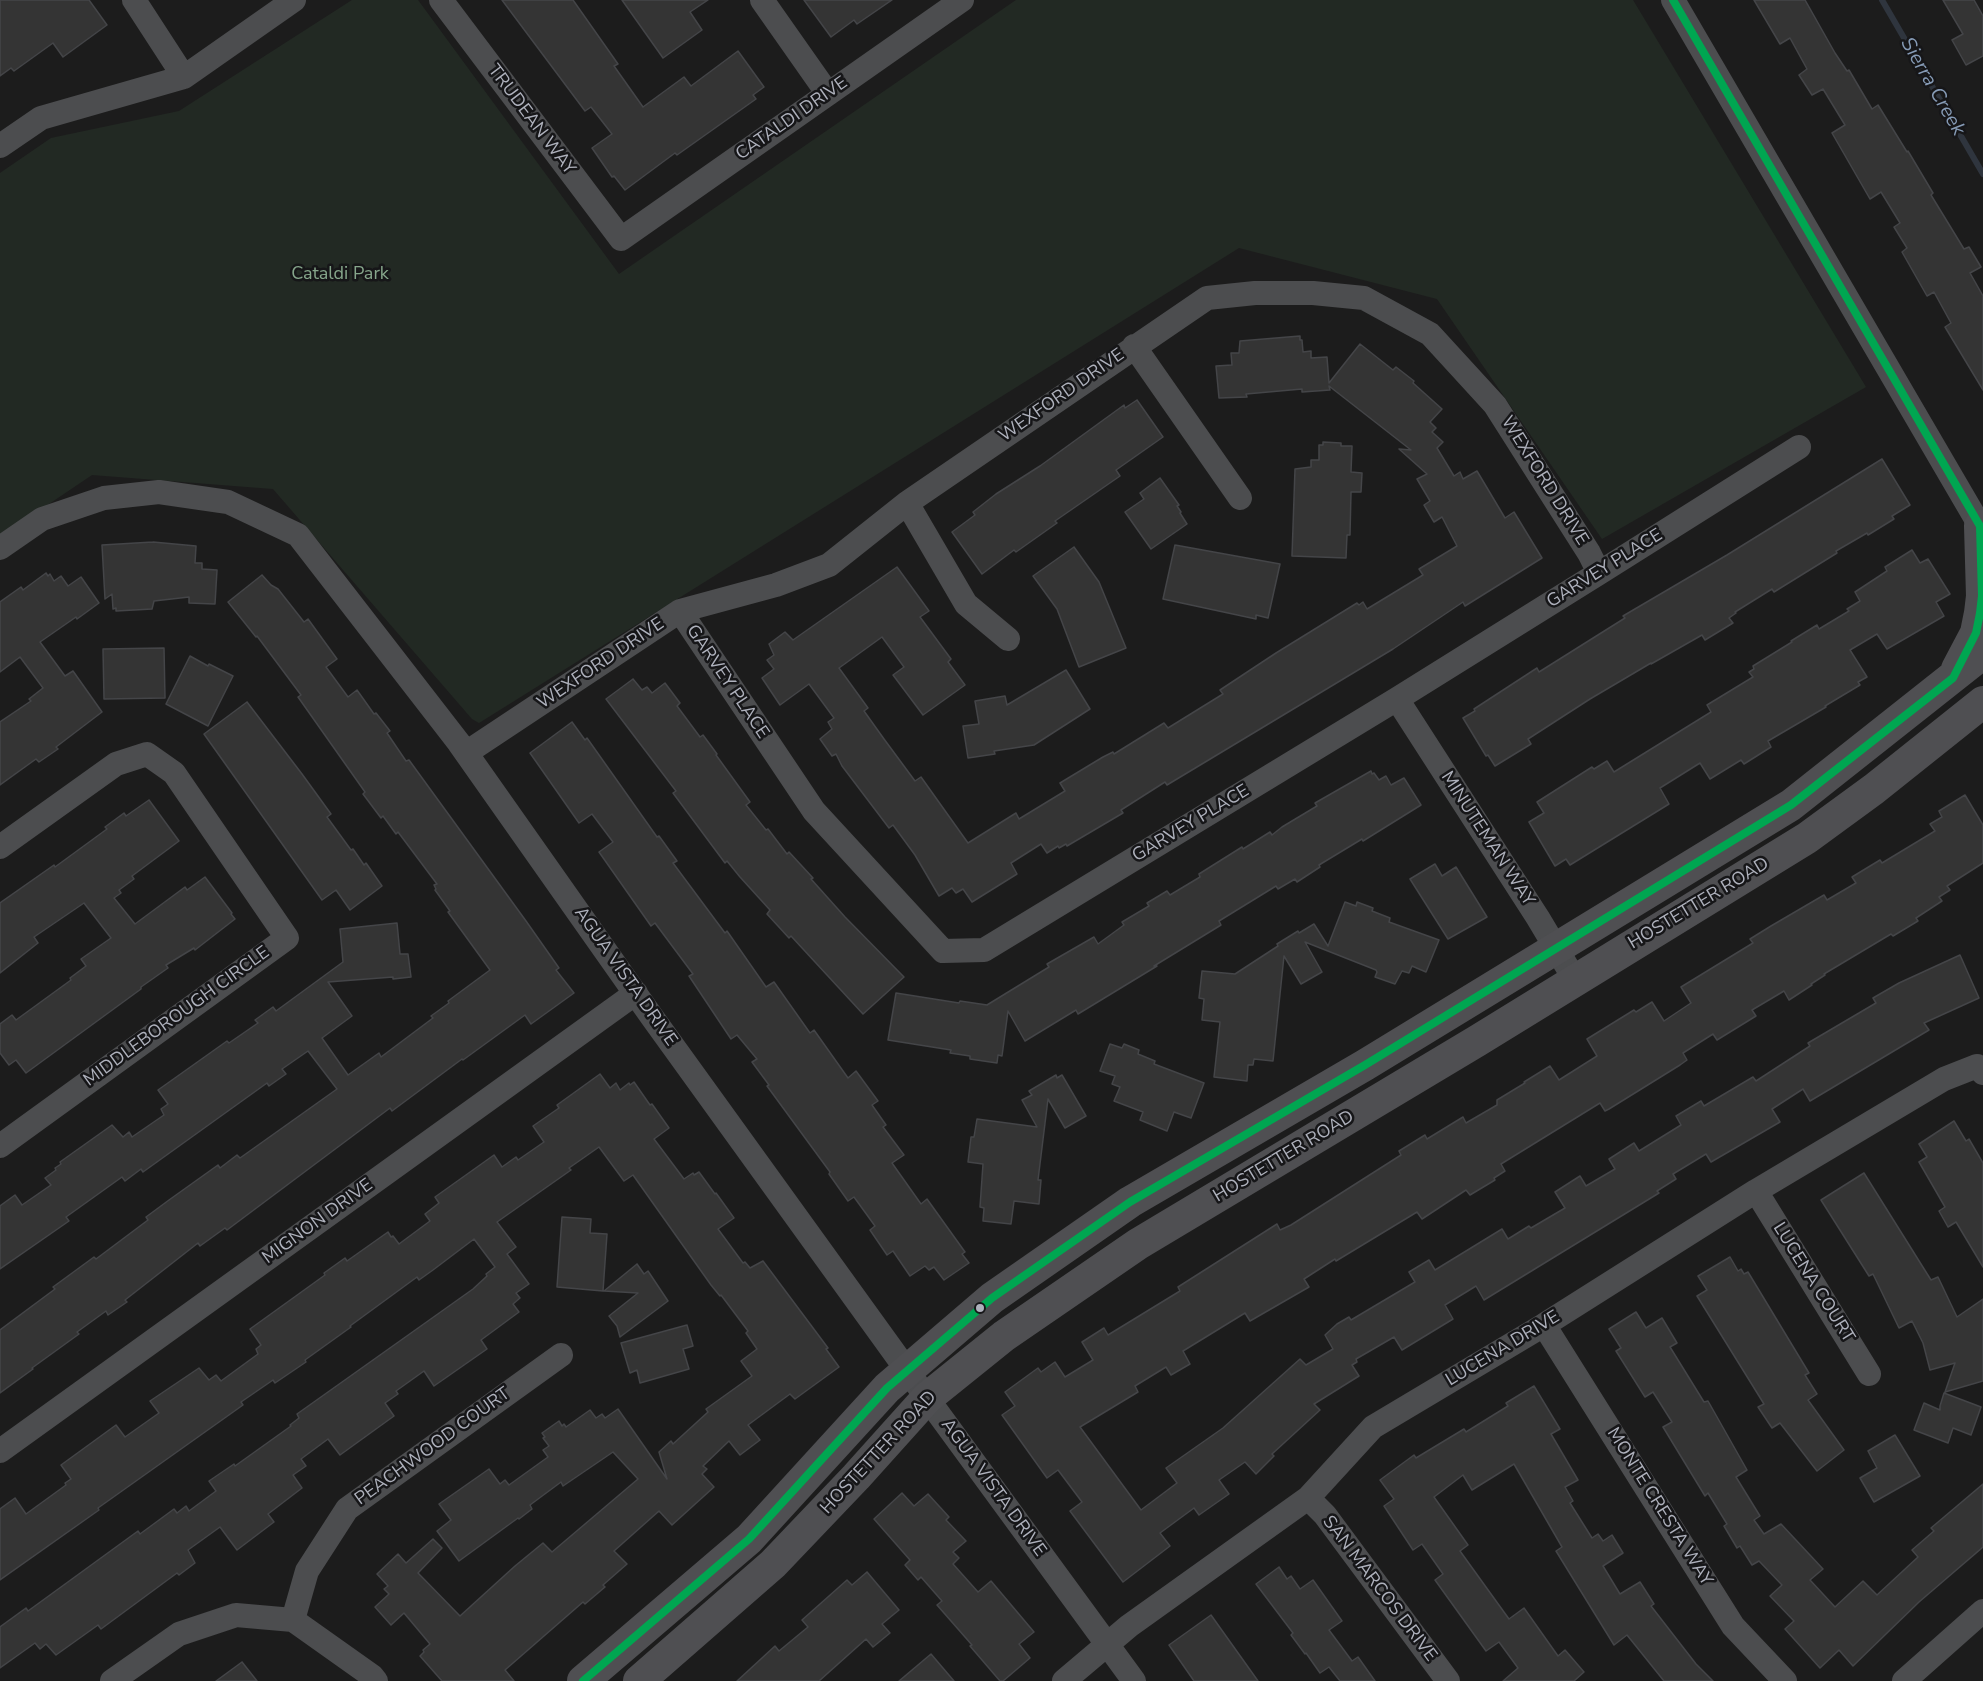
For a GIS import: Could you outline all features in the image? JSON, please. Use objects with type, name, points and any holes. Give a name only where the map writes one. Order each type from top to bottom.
[{"type":"main road","points":[[1953,678],[1976,633],[1980,613],[1982,528]]},
{"type":"main road","name":"HOSTETTER ROAD","points":[[583,1681],[749,1539],[906,1369],[992,1298],[1130,1202],[1365,1065],[1791,805],[1983,653]]},
{"type":"main road","name":"HOSTETTER ROAD","points":[[639,1681],[773,1564],[927,1398],[1004,1335],[1138,1244],[1477,1041],[1808,838],[1980,707]]},
{"type":"street","points":[[134,0],[184,77]]},
{"type":"street","points":[[0,146],[41,118],[184,77],[294,0]]},
{"type":"street","name":"TRUDEAN WAY","points":[[441,0],[621,239]]},
{"type":"street","points":[[762,0],[828,94]]},
{"type":"street","name":"CATALDI DRIVE","points":[[621,239],[962,0]]},
{"type":"street","points":[[1673,0],[1982,528]]},
{"type":"street","name":"WEXFORD DRIVE","points":[[466,753],[680,611],[776,585],[830,565],[907,503],[1207,298],[1255,293],[1313,293],[1364,298],[1430,334],[1495,405],[1589,553],[1599,573]]},
{"type":"street","points":[[1134,346],[1240,498]]},
{"type":"street","name":"GARVEY PLACE","points":[[680,611],[814,811],[943,951],[984,950],[1397,699],[1799,447]]},
{"type":"street","name":"AGUA VISTA DRIVE","points":[[0,548],[42,519],[104,498],[159,492],[228,502],[298,535],[466,753],[906,1369],[1134,1681]]},
{"type":"street","points":[[907,503],[966,604],[1008,639]]},
{"type":"street","name":"MINUTEMAN WAY","points":[[1397,699],[1538,918],[1575,980]]},
{"type":"street","name":"MIDDLEBOROUGH CIRCLE","points":[[0,847],[116,764],[147,754],[174,773],[287,938],[0,1146]]},
{"type":"street","name":"MIGNON DRIVE","points":[[0,1451],[636,993]]},
{"type":"street","name":"LUCENA DRIVE","points":[[1064,1681],[1108,1644],[1308,1498],[1373,1427],[1544,1325],[1756,1191],[1944,1079],[1980,1070]]},
{"type":"street","name":"LUCENA COURT","points":[[1756,1191],[1869,1374]]},
{"type":"street","name":"MONTE CRESTA WAY","points":[[1544,1325],[1733,1626],[1785,1681]]},
{"type":"street","name":"PEACHWOOD COURT","points":[[293,1620],[307,1572],[347,1509],[561,1355]]},
{"type":"street","name":"SAN MARCOS DRIVE","points":[[1308,1498],[1325,1515],[1448,1681]]},
{"type":"street","points":[[1904,1681],[1983,1611]]},
{"type":"street","points":[[112,1681],[179,1634],[236,1615],[293,1620],[376,1681]]},
{"type":"green space","name":"Cataldi Park","points":[[352,0],[418,0],[619,274],[1016,0],[1633,0],[1866,387],[1602,539],[1437,299],[1239,248],[479,723],[472,719],[273,489],[92,475],[0,537],[0,173],[51,138],[179,111]]},
{"type":"building","points":[[0,0],[89,0],[107,25],[63,57],[53,43],[14,71],[11,68],[0,76]]},
{"type":"building","points":[[502,0],[573,0],[618,64],[614,66],[643,107],[684,77],[691,86],[738,51],[764,87],[753,95],[756,99],[677,155],[675,153],[625,190],[614,176],[612,177],[592,148],[612,134],[591,107],[585,111]]},
{"type":"building","points":[[622,0],[708,0],[690,12],[702,30],[663,58]]},
{"type":"building","points":[[804,0],[892,0],[857,24],[854,20],[831,37]]},
{"type":"building","points":[[1754,0],[1805,0],[1835,53],[1847,71],[1849,70],[1872,109],[1878,105],[1908,151],[1933,193],[1931,195],[1964,249],[1969,247],[1981,267],[1970,273],[1983,296],[1983,390],[1945,327],[1951,323],[1934,292],[1927,296],[1902,252],[1907,248],[1894,227],[1900,223],[1881,192],[1870,199],[1832,133],[1845,125],[1823,89],[1812,95],[1799,75],[1807,69],[1790,38],[1780,44]]},
{"type":"building","points":[[1943,0],[1974,0],[1983,16],[1983,56],[1966,65],[1952,40],[1963,34]]},
{"type":"building","points":[[1300,336],[1303,352],[1311,351],[1311,358],[1327,357],[1329,383],[1360,344],[1393,370],[1396,367],[1414,381],[1413,383],[1442,409],[1430,422],[1436,428],[1432,432],[1443,442],[1437,448],[1454,476],[1460,472],[1463,479],[1477,471],[1505,518],[1514,512],[1542,558],[1465,606],[1463,602],[1393,649],[1167,785],[1165,782],[1121,810],[1123,813],[1067,846],[1066,844],[1059,848],[1058,846],[1047,853],[1041,844],[1011,863],[1017,874],[972,902],[963,889],[956,893],[952,888],[939,896],[915,855],[893,825],[889,828],[842,766],[836,754],[832,756],[820,739],[832,729],[828,722],[834,718],[809,684],[780,705],[762,678],[774,669],[767,660],[774,655],[769,644],[785,632],[793,640],[897,567],[929,611],[920,617],[951,659],[948,662],[965,685],[923,715],[893,675],[904,667],[882,637],[839,668],[868,708],[864,711],[884,739],[915,781],[921,777],[968,843],[1016,813],[1019,819],[1065,791],[1060,783],[1103,757],[1113,752],[1114,754],[1164,723],[1168,728],[1223,694],[1220,690],[1357,603],[1359,605],[1363,602],[1367,609],[1423,575],[1419,569],[1457,546],[1442,517],[1434,522],[1424,505],[1430,501],[1417,479],[1427,474],[1399,449],[1411,450],[1329,386],[1330,390],[1302,392],[1302,389],[1246,394],[1247,397],[1219,398],[1216,366],[1232,365],[1231,353],[1239,353],[1240,341]]},
{"type":"building","points":[[1137,400],[1163,437],[1116,470],[1120,476],[1055,521],[1057,523],[1016,552],[1014,550],[982,574],[952,532],[975,515],[973,512],[996,494],[1040,466],[1124,405],[1125,408]]},
{"type":"building","points":[[1323,442],[1352,446],[1351,472],[1362,473],[1361,492],[1351,492],[1350,535],[1347,535],[1346,558],[1292,556],[1295,469],[1311,467],[1311,460],[1319,460],[1319,445],[1323,445]]},
{"type":"building","points":[[1882,459],[1910,505],[1892,516],[1894,519],[1836,551],[1837,553],[1774,592],[1772,589],[1735,612],[1729,618],[1733,623],[1705,640],[1702,635],[1590,699],[1528,739],[1531,744],[1495,766],[1488,755],[1486,756],[1463,718],[1475,711],[1474,709],[1537,668],[1539,672],[1625,618],[1623,616]]},
{"type":"building","points":[[1160,478],[1179,505],[1177,506],[1187,524],[1151,549],[1125,512],[1144,499],[1140,493]]},
{"type":"building","points":[[153,542],[196,546],[195,563],[202,563],[202,569],[217,570],[215,604],[189,603],[189,597],[154,601],[152,609],[116,611],[116,608],[113,609],[112,594],[105,599],[102,545]]},
{"type":"building","points":[[1175,545],[1280,564],[1268,618],[1256,615],[1256,619],[1163,599]]},
{"type":"building","points":[[1074,547],[1099,582],[1126,648],[1079,667],[1057,609],[1033,576]]},
{"type":"building","points":[[1912,550],[1920,563],[1928,559],[1950,594],[1936,602],[1944,616],[1887,649],[1877,634],[1850,650],[1867,677],[1858,682],[1860,685],[1768,741],[1771,747],[1744,764],[1741,760],[1710,779],[1700,763],[1660,788],[1669,804],[1570,865],[1566,859],[1555,866],[1529,822],[1544,813],[1537,802],[1592,767],[1594,769],[1607,761],[1614,772],[1711,712],[1707,705],[1753,677],[1749,672],[1754,669],[1753,666],[1817,625],[1819,629],[1849,611],[1847,609],[1860,601],[1855,592],[1887,571],[1885,567]]},
{"type":"building","points":[[46,573],[48,576],[50,574],[54,581],[61,576],[68,586],[81,577],[99,603],[40,642],[65,676],[73,671],[102,712],[56,747],[58,749],[39,762],[36,759],[0,785],[0,722],[31,701],[29,699],[43,688],[20,657],[0,672],[0,602],[21,587],[23,590]]},
{"type":"building","points":[[262,575],[278,589],[304,622],[308,619],[337,659],[326,667],[348,697],[357,690],[374,714],[376,713],[390,731],[387,733],[406,761],[409,760],[526,921],[559,968],[556,970],[574,993],[531,1024],[525,1015],[392,1111],[390,1108],[227,1230],[225,1228],[200,1246],[198,1243],[125,1300],[127,1302],[108,1315],[106,1311],[0,1393],[0,1330],[55,1289],[53,1287],[94,1257],[96,1259],[148,1220],[146,1217],[169,1200],[218,1165],[220,1168],[237,1155],[240,1158],[337,1089],[308,1051],[282,1069],[286,1074],[269,1086],[267,1083],[143,1172],[141,1169],[125,1181],[122,1177],[66,1217],[69,1221],[0,1269],[0,1206],[15,1195],[22,1205],[51,1185],[45,1178],[56,1170],[60,1162],[112,1125],[123,1137],[129,1132],[132,1137],[164,1115],[161,1109],[168,1104],[158,1090],[227,1041],[229,1043],[258,1023],[255,1020],[273,1007],[276,1011],[343,962],[340,929],[397,923],[400,954],[408,954],[411,977],[328,982],[352,1016],[322,1038],[348,1075],[379,1053],[381,1057],[433,1018],[431,1016],[449,1003],[448,1001],[490,970],[448,912],[450,911],[435,890],[434,885],[437,884],[398,832],[396,834],[383,816],[381,818],[363,794],[365,792],[298,697],[301,695],[257,636],[228,602]]},
{"type":"building","points":[[164,648],[165,698],[104,699],[103,649]]},
{"type":"building","points":[[190,656],[233,676],[208,726],[166,704]]},
{"type":"building","points":[[1066,670],[1090,709],[1034,745],[994,751],[995,754],[968,758],[963,726],[979,724],[975,701],[1005,696],[1007,705]]},
{"type":"building","points":[[633,679],[642,690],[647,687],[652,693],[665,683],[680,703],[677,706],[700,737],[703,735],[717,754],[750,802],[746,805],[766,830],[768,829],[787,854],[789,852],[845,917],[904,977],[863,1014],[791,936],[789,938],[767,914],[770,910],[727,861],[725,863],[673,793],[676,791],[606,699]]},
{"type":"building","points":[[247,702],[331,814],[327,817],[351,850],[353,849],[364,865],[366,863],[382,886],[350,910],[336,890],[322,900],[204,734]]},
{"type":"building","points":[[572,722],[585,740],[587,738],[657,837],[659,836],[677,861],[673,863],[725,933],[727,931],[766,987],[774,982],[810,1033],[814,1030],[848,1078],[856,1071],[878,1101],[872,1105],[886,1125],[883,1127],[904,1155],[892,1163],[921,1204],[927,1199],[965,1252],[962,1254],[969,1263],[944,1280],[934,1267],[929,1270],[925,1266],[910,1276],[893,1251],[887,1255],[870,1230],[875,1226],[854,1197],[848,1201],[829,1174],[830,1172],[767,1086],[769,1085],[752,1062],[757,1059],[737,1035],[731,1039],[689,976],[693,974],[655,923],[651,926],[599,852],[613,842],[592,814],[579,823],[530,753]]},
{"type":"building","points":[[1371,771],[1379,780],[1386,776],[1391,785],[1404,778],[1421,805],[1319,865],[1320,867],[1297,882],[1295,879],[1278,889],[1276,886],[1219,921],[1221,925],[1154,966],[1157,966],[1078,1014],[1076,1010],[1025,1041],[1008,1011],[1002,1056],[998,1055],[997,1063],[970,1059],[970,1056],[950,1053],[951,1050],[888,1040],[896,993],[987,1005],[1049,967],[1047,964],[1094,937],[1098,944],[1124,925],[1122,922],[1149,906],[1147,903],[1167,891],[1170,895],[1242,847],[1243,849],[1270,832],[1272,835],[1317,806],[1315,803]]},
{"type":"building","points":[[1965,795],[1983,825],[1983,863],[1947,886],[1950,890],[1939,897],[1942,901],[1916,918],[1918,921],[1893,936],[1891,934],[1824,974],[1789,1000],[1784,991],[1752,1010],[1756,1016],[1717,1040],[1713,1034],[1683,1053],[1687,1060],[1609,1109],[1605,1111],[1600,1103],[1501,1164],[1505,1171],[1470,1195],[1466,1190],[1422,1219],[1417,1212],[1304,1279],[1309,1287],[1250,1321],[1245,1313],[1183,1351],[1190,1364],[1171,1375],[1166,1367],[1135,1386],[1138,1392],[1080,1427],[1141,1510],[1177,1483],[1166,1468],[1223,1428],[1300,1359],[1306,1365],[1333,1349],[1325,1335],[1337,1324],[1349,1317],[1351,1320],[1415,1282],[1409,1272],[1429,1260],[1435,1270],[1502,1229],[1508,1239],[1565,1208],[1555,1192],[1580,1176],[1586,1186],[1615,1169],[1609,1159],[1634,1143],[1639,1151],[1681,1125],[1676,1116],[1701,1101],[1704,1106],[1753,1077],[1756,1081],[1810,1046],[1808,1043],[1876,1003],[1873,998],[1899,983],[1960,955],[1979,998],[1924,1023],[1929,1030],[1810,1101],[1803,1089],[1772,1109],[1780,1122],[1711,1162],[1706,1154],[1673,1174],[1676,1179],[1657,1191],[1659,1193],[1484,1300],[1476,1286],[1445,1305],[1453,1319],[1402,1350],[1394,1337],[1356,1359],[1357,1362],[1352,1365],[1359,1376],[1314,1404],[1320,1410],[1272,1454],[1274,1456],[1256,1474],[1245,1462],[1219,1480],[1229,1494],[1199,1515],[1194,1508],[1160,1533],[1170,1546],[1123,1582],[1070,1511],[1082,1502],[1058,1470],[1047,1478],[1002,1415],[1015,1406],[1005,1392],[1038,1368],[1041,1372],[1055,1362],[1065,1377],[1093,1360],[1082,1342],[1104,1328],[1108,1335],[1180,1291],[1178,1287],[1277,1224],[1280,1230],[1291,1225],[1401,1155],[1399,1151],[1425,1135],[1427,1139],[1463,1117],[1466,1123],[1497,1105],[1497,1100],[1550,1066],[1559,1080],[1597,1056],[1587,1039],[1634,1010],[1636,1012],[1652,1002],[1664,1021],[1691,1003],[1681,987],[1753,943],[1750,939],[1771,926],[1824,895],[1827,900],[1856,883],[1852,877],[1880,860],[1882,863],[1935,831],[1930,824],[1942,817],[1939,811]]},
{"type":"building","points":[[149,800],[179,841],[132,876],[134,879],[119,890],[121,893],[114,898],[135,924],[185,887],[187,890],[205,877],[235,919],[195,950],[194,948],[166,965],[168,968],[141,989],[26,1073],[16,1060],[9,1065],[0,1053],[0,1024],[12,1015],[16,1020],[71,980],[70,978],[86,966],[81,959],[111,938],[84,903],[34,937],[38,943],[0,973],[0,903],[54,865],[55,867],[107,829],[105,827],[124,813],[126,816]]},
{"type":"building","points":[[1435,864],[1442,876],[1456,867],[1487,917],[1448,939],[1410,879]]},
{"type":"building","points":[[1345,902],[1356,906],[1357,902],[1373,908],[1372,911],[1390,918],[1389,922],[1439,940],[1426,972],[1412,966],[1409,973],[1402,971],[1395,984],[1375,977],[1376,970],[1305,942],[1322,972],[1301,984],[1284,956],[1273,1061],[1254,1059],[1253,1065],[1248,1065],[1247,1081],[1214,1077],[1220,1022],[1202,1020],[1204,999],[1199,998],[1202,971],[1235,974],[1278,946],[1277,944],[1314,924],[1328,946]]},
{"type":"building","points":[[1110,1044],[1122,1048],[1124,1044],[1139,1050],[1138,1054],[1155,1061],[1154,1064],[1204,1083],[1191,1118],[1174,1112],[1167,1131],[1140,1120],[1143,1112],[1114,1101],[1120,1087],[1112,1084],[1115,1076],[1100,1071]]},
{"type":"building","points":[[600,1074],[610,1088],[616,1083],[620,1090],[634,1082],[650,1105],[652,1104],[669,1128],[654,1139],[684,1179],[699,1172],[734,1218],[718,1229],[743,1263],[745,1262],[750,1268],[763,1261],[828,1348],[826,1349],[839,1367],[795,1399],[790,1394],[748,1425],[760,1440],[740,1455],[729,1441],[703,1466],[707,1469],[702,1474],[714,1487],[672,1525],[659,1511],[614,1551],[627,1564],[603,1585],[605,1587],[585,1604],[583,1602],[505,1670],[514,1681],[442,1681],[420,1656],[430,1644],[404,1613],[391,1625],[375,1607],[389,1594],[384,1589],[388,1586],[377,1574],[398,1554],[406,1563],[433,1539],[442,1548],[418,1573],[460,1616],[543,1543],[552,1552],[638,1479],[613,1452],[563,1486],[561,1482],[530,1505],[532,1509],[459,1561],[437,1531],[451,1520],[439,1504],[489,1469],[500,1484],[505,1480],[509,1485],[548,1457],[543,1450],[549,1446],[542,1433],[559,1421],[562,1426],[564,1424],[566,1427],[590,1410],[596,1418],[602,1414],[605,1418],[618,1409],[667,1479],[659,1452],[671,1441],[673,1444],[708,1412],[706,1409],[752,1376],[741,1361],[757,1349],[746,1333],[748,1331],[711,1285],[633,1175],[624,1181],[599,1147],[569,1168],[571,1170],[497,1222],[516,1247],[507,1254],[529,1284],[516,1293],[520,1298],[513,1304],[519,1312],[481,1340],[487,1349],[434,1386],[424,1371],[396,1391],[398,1394],[385,1403],[394,1416],[340,1455],[328,1439],[301,1459],[306,1466],[293,1475],[302,1488],[268,1514],[274,1522],[237,1550],[220,1527],[188,1550],[195,1563],[179,1575],[177,1573],[101,1629],[98,1625],[56,1655],[46,1644],[40,1649],[35,1643],[0,1668],[0,1627],[26,1608],[28,1611],[138,1531],[140,1534],[174,1509],[177,1513],[186,1506],[189,1511],[216,1491],[209,1481],[234,1464],[235,1466],[291,1426],[299,1418],[297,1414],[473,1289],[495,1267],[474,1239],[419,1280],[417,1277],[350,1326],[305,1360],[306,1362],[275,1383],[273,1380],[241,1402],[243,1405],[0,1580],[0,1509],[15,1498],[26,1514],[71,1479],[61,1465],[116,1425],[125,1437],[159,1413],[150,1401],[199,1368],[209,1380],[216,1375],[221,1381],[258,1354],[256,1349],[261,1345],[250,1329],[345,1258],[347,1261],[388,1232],[399,1244],[430,1221],[425,1214],[439,1203],[435,1197],[494,1155],[502,1167],[516,1157],[518,1160],[544,1142],[533,1126],[559,1108],[557,1105]]},
{"type":"building","points":[[1056,1075],[1057,1078],[1062,1075],[1086,1116],[1065,1128],[1048,1099],[1038,1180],[1041,1180],[1039,1204],[1014,1201],[1011,1224],[983,1221],[984,1208],[980,1207],[983,1164],[968,1162],[971,1137],[974,1137],[977,1119],[1037,1127],[1022,1100],[1032,1095],[1029,1091]]},
{"type":"building","points":[[1954,1121],[1966,1141],[1969,1139],[1983,1163],[1983,1267],[1956,1222],[1948,1227],[1939,1211],[1945,1207],[1919,1162],[1927,1157],[1919,1144]]},
{"type":"building","points":[[1864,1173],[1931,1280],[1938,1277],[1957,1317],[1983,1299],[1983,1381],[1945,1392],[1955,1363],[1930,1370],[1923,1343],[1912,1321],[1899,1328],[1873,1274],[1869,1276],[1821,1200]]},
{"type":"building","points":[[562,1217],[591,1219],[590,1233],[607,1234],[603,1291],[557,1287]]},
{"type":"building","points":[[1730,1257],[1738,1271],[1741,1269],[1744,1274],[1748,1272],[1809,1373],[1805,1375],[1817,1394],[1808,1400],[1844,1450],[1817,1471],[1780,1423],[1772,1428],[1758,1407],[1764,1404],[1697,1296],[1707,1290],[1698,1276]]},
{"type":"building","points":[[637,1264],[644,1274],[648,1271],[668,1301],[620,1337],[617,1326],[609,1316],[638,1293],[604,1291]]},
{"type":"building","points":[[1636,1312],[1646,1328],[1662,1318],[1677,1343],[1670,1347],[1704,1402],[1708,1401],[1747,1470],[1736,1477],[1760,1516],[1754,1520],[1764,1534],[1781,1524],[1823,1569],[1810,1580],[1835,1607],[1863,1581],[1877,1595],[1918,1557],[1912,1550],[1934,1531],[1931,1528],[1983,1484],[1983,1547],[1919,1602],[1853,1666],[1839,1650],[1820,1668],[1785,1629],[1794,1621],[1770,1596],[1782,1585],[1759,1561],[1752,1565],[1740,1546],[1737,1548],[1724,1526],[1727,1524],[1708,1493],[1705,1496],[1663,1427],[1672,1422],[1653,1392],[1645,1397],[1616,1351],[1621,1348],[1609,1329]]},
{"type":"building","points":[[687,1325],[693,1346],[683,1349],[689,1369],[640,1383],[637,1370],[630,1373],[621,1343]]},
{"type":"building","points":[[1534,1386],[1560,1429],[1551,1434],[1578,1480],[1565,1487],[1573,1501],[1570,1503],[1592,1538],[1598,1534],[1603,1541],[1612,1535],[1623,1553],[1603,1566],[1620,1594],[1640,1582],[1654,1604],[1651,1606],[1696,1664],[1713,1681],[1664,1681],[1627,1635],[1614,1645],[1556,1551],[1562,1547],[1514,1464],[1472,1490],[1463,1475],[1434,1497],[1468,1545],[1460,1551],[1509,1619],[1524,1608],[1558,1656],[1565,1650],[1584,1672],[1574,1681],[1503,1681],[1518,1668],[1499,1642],[1486,1651],[1435,1580],[1443,1574],[1422,1544],[1413,1550],[1384,1506],[1394,1499],[1380,1480],[1414,1455],[1416,1458],[1464,1429],[1466,1432],[1508,1406],[1506,1403]]},
{"type":"building","points":[[1944,1393],[1981,1407],[1971,1435],[1953,1428],[1948,1443],[1914,1430],[1924,1403],[1940,1410]]},
{"type":"building","points":[[1895,1435],[1920,1476],[1874,1502],[1860,1478],[1877,1468],[1868,1451]]},
{"type":"building","points":[[902,1493],[914,1506],[928,1494],[949,1517],[946,1520],[966,1541],[953,1552],[959,1558],[953,1564],[978,1592],[991,1581],[1034,1632],[1019,1644],[1030,1658],[1003,1681],[1000,1681],[937,1605],[942,1601],[921,1577],[918,1580],[905,1565],[910,1560],[874,1519]]},
{"type":"building","points":[[1279,1567],[1287,1579],[1291,1576],[1300,1589],[1313,1580],[1342,1621],[1329,1630],[1352,1661],[1358,1657],[1375,1681],[1340,1681],[1329,1667],[1320,1673],[1256,1584]]},
{"type":"building","points":[[867,1572],[899,1610],[882,1624],[890,1633],[873,1647],[866,1639],[819,1681],[737,1681],[775,1646],[779,1651],[808,1627],[802,1620],[847,1580],[852,1585]]},
{"type":"building","points":[[1211,1615],[1258,1681],[1194,1681],[1169,1645]]},
{"type":"building","points":[[931,1654],[954,1681],[899,1681]]},
{"type":"building","points":[[242,1662],[257,1681],[216,1681]]},
{"type":"waterway","name":"Sierra Creek","points":[[1882,0],[1983,174]]},
{"type":"transit line","points":[[583,1681],[749,1539],[887,1388],[992,1298],[1130,1202],[1365,1065],[1791,805],[1953,678],[1976,633],[1980,613],[1982,596],[1980,526],[1673,0]]}]
